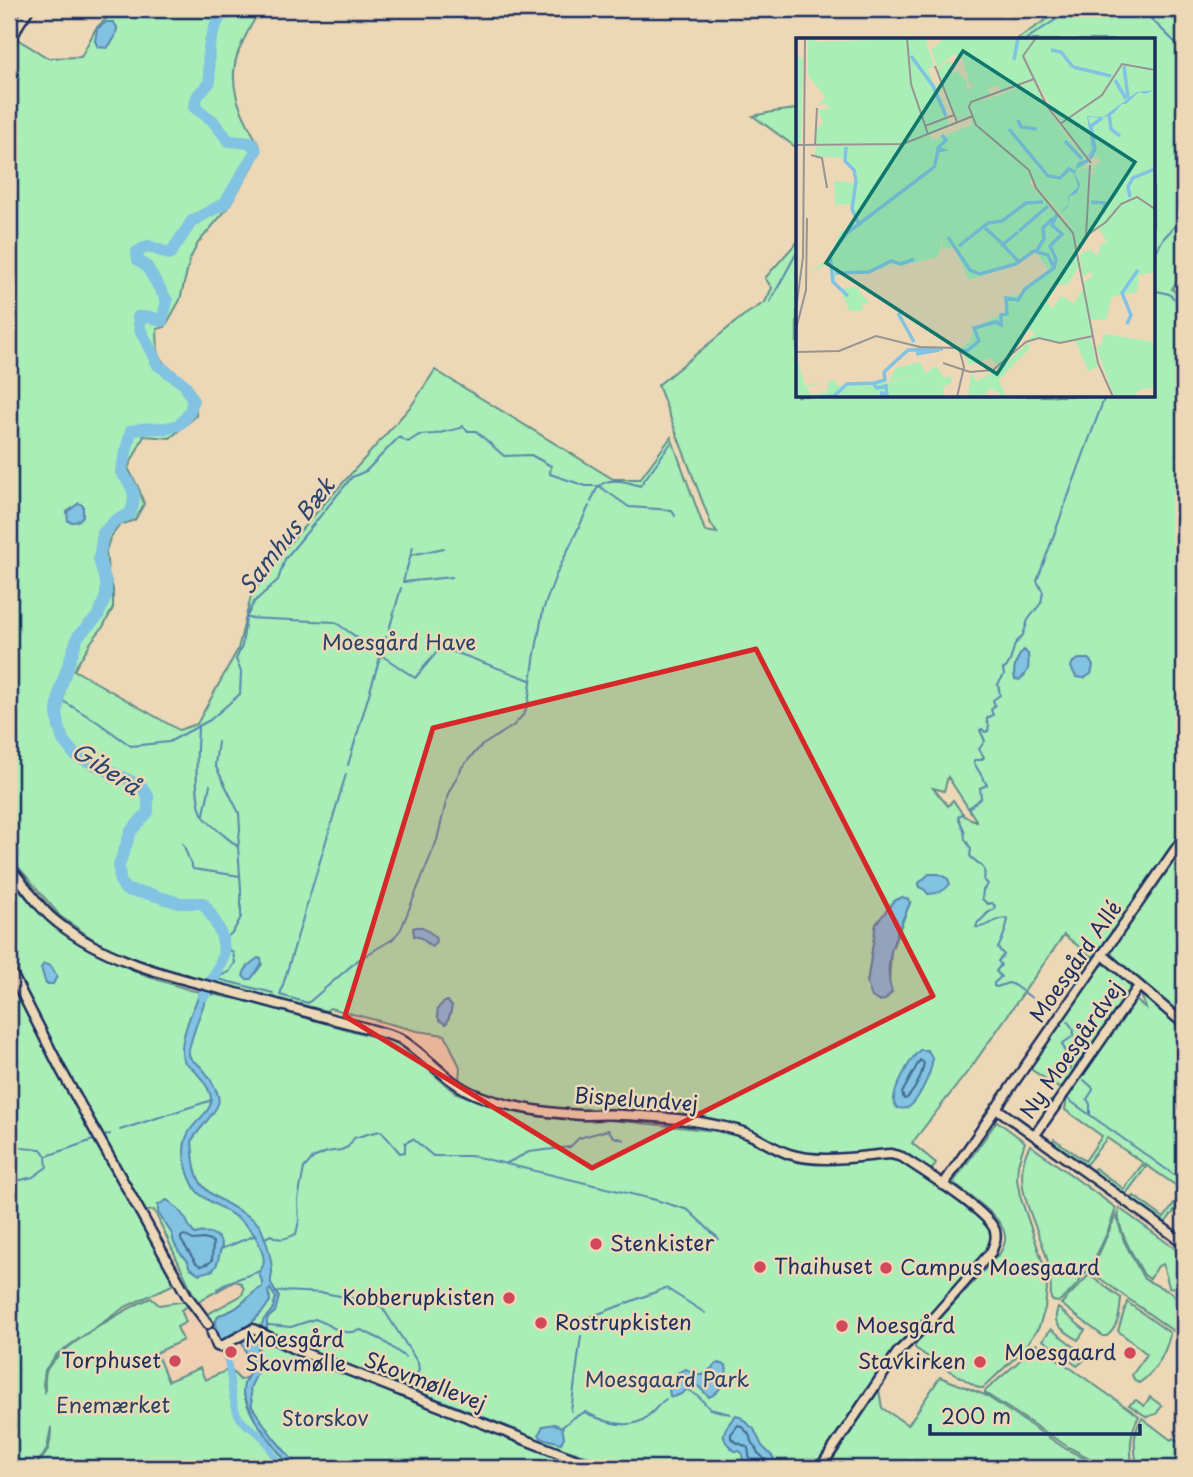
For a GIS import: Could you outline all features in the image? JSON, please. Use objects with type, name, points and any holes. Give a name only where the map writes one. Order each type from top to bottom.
[{"type":"street","points":[[9,45],[29,9]]},
{"type":"street","name":"Moesgård Allé","points":[[943,1185],[1184,837]]},
{"type":"street","name":"Bispelundvej","points":[[9,867],[56,922],[98,948],[193,983],[399,1038],[473,1094],[519,1107],[579,1115],[623,1115],[719,1125],[746,1133],[789,1154],[807,1157],[896,1155],[986,1216],[996,1232],[996,1242],[991,1252],[934,1317],[898,1352],[820,1468]]},
{"type":"street","name":"Ny Moesgårdvej","points":[[1102,954],[1184,1024]]},
{"type":"street","points":[[9,968],[61,1070],[187,1296],[208,1324]]},
{"type":"street","name":"Ny Moesgårdvej","points":[[1035,1135],[1139,986]]},
{"type":"street","points":[[996,1108],[1184,1242]]},
{"type":"street","name":"Skovmøllevej","points":[[212,1333],[220,1347],[249,1329],[256,1330],[292,1348],[597,1468]]},
{"type":"highlighted area","points":[[756,649],[933,996],[592,1168],[345,1016],[433,728]]},
{"type":"shaded area","points":[[235,1281],[241,1283],[244,1290],[242,1295],[208,1314],[216,1331],[240,1339],[251,1370],[248,1377],[240,1380],[230,1369],[205,1380],[200,1368],[168,1382],[156,1353],[183,1340],[177,1327],[181,1309]]},
{"type":"green space","name":"Moesgård Have","points":[[127,9],[252,9],[258,13],[240,48],[234,74],[237,99],[260,152],[227,209],[198,243],[190,259],[180,300],[165,327],[157,329],[158,355],[187,382],[196,395],[196,416],[170,438],[144,436],[128,468],[144,504],[135,520],[120,525],[110,538],[106,551],[113,589],[113,608],[74,670],[179,730],[197,724],[238,649],[251,596],[278,556],[412,405],[435,370],[613,479],[640,479],[671,437],[705,531],[717,533],[711,524],[658,385],[743,316],[765,302],[772,288],[765,278],[796,243],[796,397],[1154,397],[1154,38],[1019,38],[1062,9],[1160,9],[1173,19],[1179,9],[1184,9],[1184,269],[1172,289],[1184,301],[1184,1191],[1107,1138],[1085,1166],[1052,1143],[1054,1139],[1085,1161],[1102,1136],[1065,1110],[1067,1095],[1134,999],[1146,1008],[1141,995],[1145,987],[1111,955],[1091,956],[1064,935],[972,1066],[912,1143],[936,1163],[930,1172],[886,1151],[825,1154],[789,1149],[720,1121],[661,1113],[582,1111],[493,1098],[459,1081],[460,1067],[445,1035],[417,1031],[330,1008],[326,1011],[168,971],[103,946],[60,916],[9,856],[9,293],[16,243],[9,234],[9,55],[17,39],[48,58],[81,57],[96,28],[109,16],[123,17]],"holes":[[[948,777],[976,820],[964,816],[953,800],[948,806],[933,788],[944,791]],[[910,903],[891,951],[889,984],[867,984],[876,924]]]},
{"type":"green space","points":[[796,109],[796,147],[753,116]]},
{"type":"green space","name":"Moesgaard Park","points":[[9,879],[52,925],[74,940],[143,975],[190,990],[243,1000],[396,1043],[454,1092],[490,1105],[717,1131],[744,1138],[790,1159],[820,1164],[881,1157],[895,1158],[979,1214],[992,1230],[991,1245],[982,1259],[886,1362],[814,1468],[616,1468],[600,1460],[533,1440],[249,1326],[263,1311],[270,1297],[262,1281],[262,1287],[212,1322],[208,1314],[242,1295],[244,1289],[241,1283],[235,1281],[197,1302],[154,1210],[143,1212],[11,968]]},
{"type":"green space","points":[[1105,964],[1120,974],[1131,989],[1069,1081],[1059,1088],[1032,1070],[1030,1064],[1098,967]]},
{"type":"green space","name":"Enemærket","points":[[9,975],[174,1279],[172,1285],[125,1307],[57,1354],[45,1370],[45,1393],[46,1372],[62,1352],[76,1341],[151,1298],[159,1305],[186,1301],[189,1305],[181,1310],[186,1322],[177,1327],[183,1340],[156,1353],[168,1381],[200,1368],[205,1380],[230,1369],[240,1380],[248,1377],[244,1386],[250,1410],[291,1468],[33,1468],[48,1450],[51,1427],[46,1450],[31,1468],[9,1468]]},
{"type":"green space","points":[[997,1121],[1025,1142],[1018,1164],[1017,1179],[1020,1196],[1043,1263],[1047,1289],[1039,1327],[1021,1352],[983,1388],[979,1388],[915,1348],[916,1342],[1000,1253],[1004,1245],[1003,1228],[998,1221],[984,1206],[953,1183]]},
{"type":"green space","points":[[1030,1145],[1116,1208],[1094,1260],[1077,1284],[1058,1302],[1051,1299],[1047,1260],[1023,1187],[1024,1159]]},
{"type":"green space","points":[[1142,1165],[1146,1167],[1125,1195],[1092,1171],[1095,1168],[1124,1189]]},
{"type":"green space","points":[[1182,1193],[1184,1198],[1165,1223],[1132,1200],[1134,1196],[1164,1218]]},
{"type":"green space","points":[[1119,1208],[1184,1255],[1181,1260],[1184,1263],[1184,1279],[1173,1288],[1169,1287],[1163,1264],[1158,1266],[1150,1279],[1144,1275],[1123,1234]]},
{"type":"green space","points":[[1116,1215],[1124,1241],[1144,1279],[1172,1293],[1184,1308],[1184,1316],[1173,1331],[1091,1272]]},
{"type":"green space","points":[[1089,1275],[1121,1298],[1116,1323],[1107,1336],[1103,1336],[1061,1304]]},
{"type":"green space","points":[[1127,1302],[1170,1333],[1159,1362],[1139,1383],[1132,1375],[1147,1354],[1118,1331]]},
{"type":"green space","points":[[1058,1308],[1085,1330],[1078,1340],[1057,1324]]},
{"type":"green space","points":[[1051,1329],[1088,1357],[1077,1366],[1043,1340]]},
{"type":"green space","name":"Storskov","points":[[261,1336],[298,1354],[586,1468],[299,1468],[252,1407],[250,1388],[259,1356],[258,1342]]},
{"type":"green space","points":[[1036,1344],[1139,1416],[1131,1441],[1133,1468],[1112,1468],[1099,1463],[1068,1447],[985,1393]]},
{"type":"green space","points":[[940,1377],[985,1395],[1066,1449],[1104,1468],[827,1468],[879,1390],[882,1408],[908,1425]]},
{"type":"green space","points":[[1150,1397],[1162,1406],[1156,1414],[1147,1417],[1129,1405],[1136,1400],[1144,1406]]},
{"type":"green space","points":[[1142,1418],[1171,1440],[1173,1438],[1184,1446],[1176,1468],[1137,1468],[1135,1437]]},
{"type":"water","points":[[106,22],[113,22],[117,27],[115,36],[107,48],[98,47],[95,41],[97,29]]},
{"type":"water","points":[[79,503],[83,506],[83,516],[76,522],[68,521],[67,512]]},
{"type":"water","points":[[1024,650],[1028,654],[1028,668],[1019,680],[1015,679],[1015,667]]},
{"type":"water","points":[[1089,659],[1093,666],[1091,674],[1084,678],[1076,677],[1071,667],[1073,662]]},
{"type":"water","points":[[929,874],[939,874],[948,879],[950,884],[940,892],[928,894],[919,887],[919,883]]},
{"type":"water","points":[[902,897],[910,903],[892,946],[888,969],[892,992],[885,1000],[878,1001],[872,997],[867,984],[876,924],[894,901]]},
{"type":"water","points":[[422,927],[435,936],[436,941],[432,947],[414,936],[413,928]]},
{"type":"water","points":[[258,958],[262,964],[251,979],[246,979],[243,976],[245,970]]},
{"type":"water","points":[[44,964],[51,966],[57,976],[53,984],[46,984],[41,968]]},
{"type":"water","points":[[202,991],[209,992],[193,1034],[189,1054],[210,1079],[219,1100],[213,1113],[192,1140],[195,1169],[203,1186],[210,1193],[251,1218],[261,1228],[270,1257],[272,1287],[279,1297],[275,1312],[267,1319],[267,1332],[261,1329],[262,1324],[276,1298],[270,1289],[270,1301],[263,1311],[246,1328],[220,1344],[215,1329],[217,1318],[262,1287],[259,1274],[264,1259],[258,1240],[248,1227],[198,1192],[185,1163],[185,1141],[208,1109],[211,1100],[204,1083],[185,1062],[182,1054],[187,1025]]},
{"type":"water","points":[[447,1001],[452,1006],[446,1024],[439,1020],[437,1011],[439,1006]]},
{"type":"water","points":[[920,1050],[927,1050],[932,1057],[927,1079],[913,1104],[906,1108],[897,1108],[894,1098],[899,1083]]},
{"type":"water","points":[[167,1200],[181,1213],[195,1234],[208,1233],[215,1235],[220,1241],[222,1246],[213,1270],[199,1274],[189,1267],[188,1261],[179,1252],[172,1234],[158,1213],[158,1205]]},
{"type":"water","points":[[252,1332],[261,1336],[258,1342],[258,1371],[250,1388],[252,1407],[299,1468],[291,1468],[255,1420],[243,1393],[244,1383],[251,1370],[241,1340]]},
{"type":"water","points":[[718,1363],[726,1365],[726,1374],[720,1388],[713,1395],[709,1397],[698,1386],[693,1385],[679,1395],[670,1396],[669,1389],[678,1373],[686,1369],[696,1375],[703,1375]]},
{"type":"water","points":[[736,1415],[754,1429],[762,1446],[777,1464],[775,1467],[747,1468],[743,1464],[742,1453],[735,1451],[726,1442],[725,1430]]},
{"type":"water","points":[[554,1424],[562,1427],[564,1437],[561,1443],[541,1438],[539,1434],[543,1426]]},
{"type":"waterway","name":"Giberå","points":[[204,995],[223,956],[223,942],[215,921],[203,903],[179,903],[126,890],[120,881],[119,865],[131,831],[148,812],[148,796],[141,786],[75,755],[63,740],[57,712],[60,689],[78,636],[98,616],[106,596],[106,583],[99,559],[103,533],[116,520],[130,514],[134,501],[129,482],[121,472],[131,431],[177,426],[189,413],[193,401],[185,385],[158,365],[140,329],[138,317],[162,321],[167,301],[147,267],[138,260],[137,252],[148,246],[170,254],[192,221],[225,203],[256,151],[252,143],[229,141],[212,120],[194,107],[198,95],[210,82],[209,48],[220,16],[242,9]]},
{"type":"waterway","points":[[1028,38],[1072,9]]},
{"type":"waterway","points":[[1141,9],[1184,51]]},
{"type":"waterway","points":[[1154,255],[1163,239],[1184,216]]},
{"type":"waterway","points":[[770,302],[796,254]]},
{"type":"waterway","points":[[1154,290],[1169,294],[1184,307]]},
{"type":"waterway","points":[[969,808],[981,798],[980,788],[987,785],[974,763],[974,760],[984,757],[979,749],[985,741],[980,730],[988,731],[987,718],[993,715],[993,700],[1000,695],[998,684],[1004,675],[1003,669],[1010,661],[1015,644],[1023,635],[1028,620],[1041,603],[1043,592],[1037,581],[1105,397]]},
{"type":"waterway","name":"Samhus Bæk","points":[[58,698],[131,746],[169,742],[210,720],[240,694],[241,672],[236,659],[242,646],[246,618],[254,602],[278,580],[285,559],[352,477],[366,471],[399,437],[408,442],[419,435],[435,434],[463,426],[467,431],[476,431],[504,456],[531,455],[551,466],[550,474],[586,486],[599,486],[629,507],[672,510],[675,516]]},
{"type":"waterway","points":[[591,502],[599,486],[608,481],[640,486],[671,443]]},
{"type":"waterway","points":[[346,774],[280,995],[308,1003],[358,960],[393,939],[401,929],[437,840],[448,794],[462,767],[481,746],[513,726],[524,714],[528,704],[543,610],[556,575],[589,506]]},
{"type":"waterway","points":[[413,547],[403,582],[452,577]]},
{"type":"waterway","points":[[411,555],[444,548]]},
{"type":"waterway","points":[[389,630],[401,588]]},
{"type":"waterway","points":[[247,618],[335,622],[376,651]]},
{"type":"waterway","points":[[348,765],[386,637]]},
{"type":"waterway","points":[[381,655],[415,678],[441,647],[530,680]]},
{"type":"waterway","points":[[198,728],[196,774],[201,810],[204,817],[238,847],[241,917],[233,932],[222,941]]},
{"type":"waterway","points":[[218,742],[215,765],[239,813],[238,847]]},
{"type":"waterway","points":[[204,814],[210,785]]},
{"type":"waterway","points":[[963,813],[958,817],[971,849],[970,856],[983,868],[984,880],[988,884],[983,890],[982,899],[995,906],[976,927],[983,927],[1001,919],[1008,920],[998,948],[1004,955],[998,961],[1001,965],[996,971],[1001,977],[994,986],[1012,984],[1032,998]]},
{"type":"waterway","points":[[183,844],[193,869],[240,876]]},
{"type":"waterway","points":[[215,978],[229,972],[235,963],[233,953],[222,943]]},
{"type":"waterway","points":[[214,978],[273,993]]},
{"type":"waterway","points":[[1039,1002],[1051,1010]]},
{"type":"waterway","points":[[1068,1022],[1074,1030],[1073,1036],[1062,1044],[1065,1050],[1064,1059],[1071,1069]]},
{"type":"waterway","points":[[1084,1080],[1093,1090],[1087,1099],[1090,1114]]},
{"type":"waterway","points":[[120,1130],[212,1100]]},
{"type":"waterway","points":[[1069,1100],[1184,1182]]},
{"type":"waterway","points":[[1045,1103],[1051,1101]]},
{"type":"waterway","points":[[9,1117],[15,1125],[12,1137],[15,1144],[23,1148],[41,1149],[46,1156],[47,1167],[33,1177],[17,1181],[9,1174]]},
{"type":"waterway","points":[[507,1163],[529,1152],[570,1147],[579,1138],[608,1130],[614,1137],[624,1140]]},
{"type":"waterway","points":[[265,1238],[271,1235],[284,1239],[296,1234],[299,1221],[298,1200],[304,1168],[313,1158],[348,1147],[354,1138],[381,1131],[400,1153],[405,1152],[405,1143],[413,1139],[433,1156],[473,1156],[688,1210],[719,1239]]},
{"type":"waterway","points":[[102,1137],[110,1134]]},
{"type":"waterway","points":[[47,1156],[93,1140]]},
{"type":"waterway","points":[[221,1249],[256,1235]]},
{"type":"waterway","points":[[217,1289],[260,1271]]},
{"type":"waterway","points":[[582,1329],[585,1319],[666,1288],[705,1313]]},
{"type":"waterway","points":[[275,1293],[324,1293],[361,1300]]},
{"type":"waterway","points":[[367,1298],[375,1306],[382,1307],[418,1363],[419,1370],[410,1387],[412,1389],[524,1433]]},
{"type":"waterway","points":[[268,1325],[291,1327],[315,1319],[342,1331],[361,1330],[382,1340],[405,1357]]},
{"type":"waterway","points":[[571,1411],[581,1336]]},
{"type":"waterway","points":[[224,1349],[237,1413],[242,1421],[264,1439],[280,1468]]},
{"type":"waterway","points":[[688,1390],[710,1409],[730,1414]]},
{"type":"waterway","points":[[562,1427],[585,1412],[609,1422],[634,1423],[649,1415],[666,1399]]},
{"type":"waterway","points":[[777,1466],[781,1468]]},
{"type":"place","name":"Stenkister","points":[[596,1244]]},
{"type":"place","name":"Thaihuset","points":[[760,1267]]},
{"type":"place","name":"Campus Moesgaard","points":[[886,1268]]},
{"type":"place","name":"Kobberupkisten","points":[[509,1298]]},
{"type":"place","name":"Rostrupkisten","points":[[541,1323]]},
{"type":"place","name":"Moesgård","points":[[842,1326]]},
{"type":"place","name":"Moesgård Skovmølle","points":[[231,1352]]},
{"type":"place","name":"Moesgaard","points":[[1130,1353]]},
{"type":"place","name":"Torphuset","points":[[175,1361]]},
{"type":"place","name":"Stavkirken","points":[[980,1362]]}]
